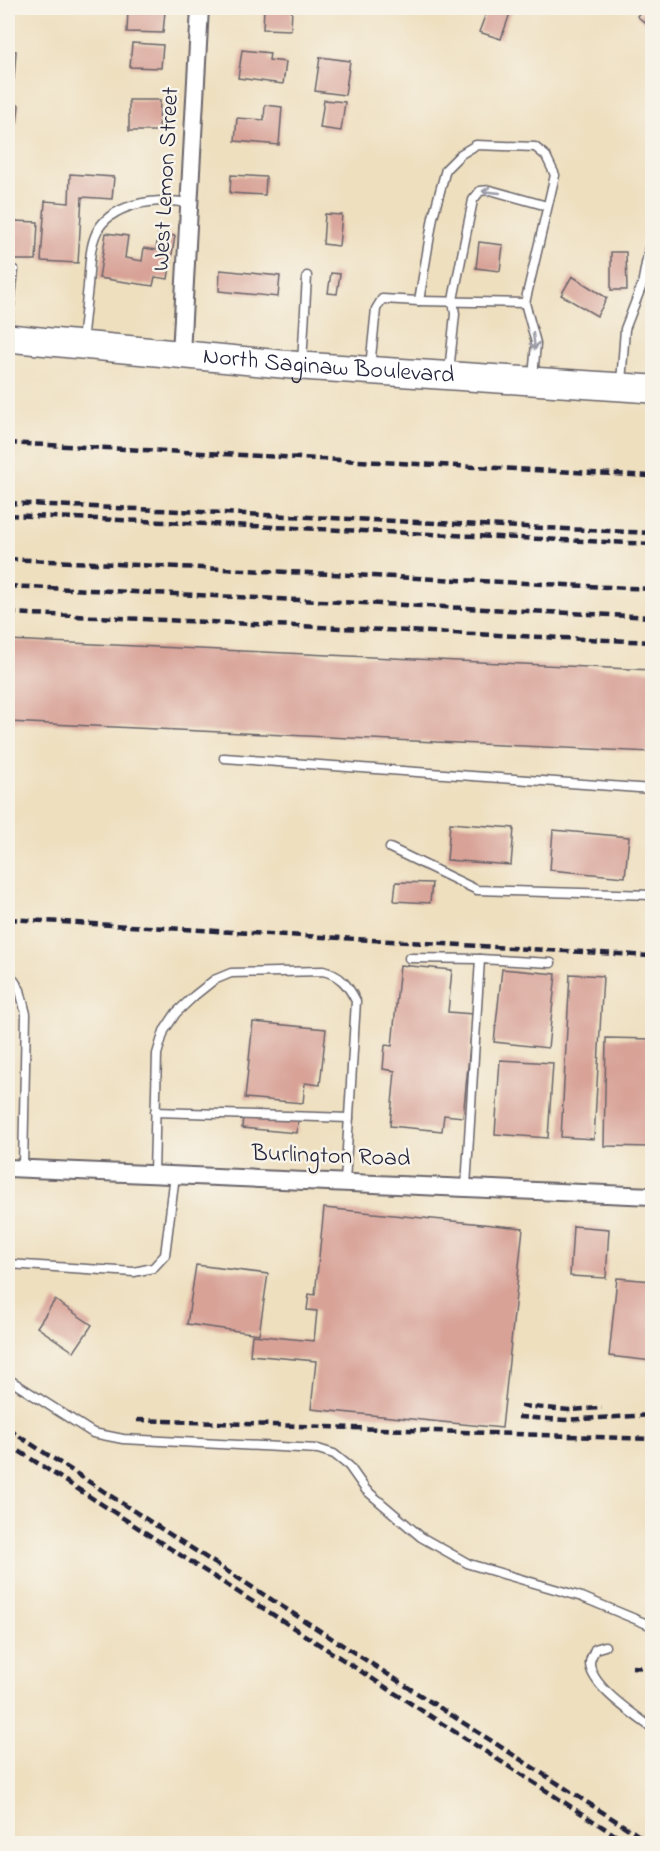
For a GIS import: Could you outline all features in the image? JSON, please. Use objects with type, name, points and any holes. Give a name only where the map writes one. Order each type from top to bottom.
[{"type":"main road","name":"North Saginaw Boulevard","points":[[8,338],[302,366],[652,390]]},
{"type":"street","name":"West Lemon Street","points":[[181,354],[200,8]]},
{"type":"street","name":"Burlington Road","points":[[15,1168],[652,1196]]},
{"type":"lane","points":[[419,301],[433,217],[446,169],[461,154],[476,145],[534,147],[546,156],[555,175],[525,303],[536,343],[533,381]]},
{"type":"lane","points":[[449,376],[455,314],[453,300],[472,200],[480,191],[490,190],[547,206]]},
{"type":"lane","points":[[82,344],[92,243],[99,227],[110,215],[121,209],[148,201],[172,200],[189,203]]},
{"type":"lane","points":[[621,388],[625,329],[642,285],[652,232]]},
{"type":"lane","points":[[8,268],[14,270],[8,321]]},
{"type":"lane","points":[[302,366],[307,276]]},
{"type":"lane","points":[[370,370],[376,309],[381,298],[525,303]]},
{"type":"lane","points":[[224,758],[652,789]]},
{"type":"lane","points":[[390,848],[477,890],[652,895]]},
{"type":"lane","points":[[409,958],[550,963]]},
{"type":"lane","points":[[466,1187],[480,959]]},
{"type":"lane","points":[[8,971],[20,990],[26,1014],[15,1168]]},
{"type":"lane","points":[[154,1173],[157,1054],[164,1031],[176,1013],[214,980],[231,973],[323,971],[333,973],[342,980],[356,1001],[345,1182]]},
{"type":"lane","points":[[155,1112],[349,1118]]},
{"type":"lane","points":[[8,1264],[134,1272],[153,1268],[165,1255],[175,1174]]},
{"type":"lane","points":[[8,1379],[93,1433],[123,1440],[318,1449],[334,1454],[349,1466],[366,1490],[421,1537],[470,1564],[582,1597],[652,1625]]},
{"type":"lane","points":[[605,1646],[595,1649],[590,1662],[594,1676],[628,1710],[652,1728]]},
{"type":"building","points":[[264,8],[292,8],[291,30],[263,29]]},
{"type":"building","points":[[488,8],[512,8],[501,39],[479,32]]},
{"type":"building","points":[[644,8],[652,8],[652,29],[637,16]]},
{"type":"building","points":[[128,9],[165,11],[163,33],[127,32]]},
{"type":"building","points":[[132,43],[163,45],[161,68],[130,67]]},
{"type":"building","points":[[8,50],[16,51],[14,79],[8,79]]},
{"type":"building","points":[[242,50],[270,53],[269,60],[286,62],[283,84],[238,78]]},
{"type":"building","points":[[320,57],[350,61],[345,95],[315,91]]},
{"type":"building","points":[[129,100],[160,100],[159,131],[129,131]]},
{"type":"building","points":[[324,100],[345,102],[341,131],[320,128]]},
{"type":"building","points":[[8,103],[19,105],[17,123],[8,121]]},
{"type":"building","points":[[265,105],[282,107],[279,145],[235,141],[237,118],[264,120]]},
{"type":"building","points":[[70,174],[114,177],[112,199],[82,197],[78,263],[41,261],[45,201],[69,203]]},
{"type":"building","points":[[231,175],[266,177],[265,195],[230,193]]},
{"type":"building","points":[[325,214],[342,215],[339,246],[323,244]]},
{"type":"building","points":[[14,221],[38,222],[36,260],[12,260]]},
{"type":"building","points":[[106,233],[128,236],[125,258],[142,261],[144,248],[156,250],[158,234],[175,236],[168,279],[155,277],[153,286],[99,278]]},
{"type":"building","points":[[479,242],[503,245],[500,271],[476,268]]},
{"type":"building","points":[[611,252],[626,252],[627,290],[611,290]]},
{"type":"building","points":[[220,270],[280,276],[278,297],[219,291]]},
{"type":"building","points":[[331,273],[340,274],[337,294],[328,293]]},
{"type":"building","points":[[572,276],[607,298],[597,316],[561,295]]},
{"type":"building","points":[[8,640],[652,670],[652,752],[8,722]]},
{"type":"building","points":[[450,823],[514,828],[511,865],[447,860]]},
{"type":"building","points":[[553,830],[629,837],[625,877],[550,870]]},
{"type":"building","points":[[396,882],[432,883],[430,903],[394,901]]},
{"type":"building","points":[[400,965],[452,970],[448,1012],[473,1014],[463,1117],[444,1115],[442,1131],[390,1126],[395,1071],[383,1069],[385,1045],[392,1046]]},
{"type":"building","points":[[502,969],[556,974],[548,1048],[494,1042]]},
{"type":"building","points":[[570,974],[603,976],[594,1139],[561,1137]]},
{"type":"building","points":[[253,1022],[326,1029],[320,1085],[305,1083],[303,1103],[245,1098]]},
{"type":"building","points":[[606,1038],[652,1039],[652,1147],[604,1146]]},
{"type":"building","points":[[500,1060],[553,1063],[548,1138],[495,1134]]},
{"type":"building","points":[[243,1115],[298,1120],[297,1133],[242,1128]]},
{"type":"building","points":[[324,1208],[523,1228],[502,1428],[311,1409],[316,1361],[250,1355],[252,1335],[314,1341],[317,1311],[307,1310],[309,1294],[315,1295]]},
{"type":"building","points":[[573,1226],[609,1229],[606,1278],[570,1276]]},
{"type":"building","points":[[196,1265],[268,1274],[259,1334],[187,1324]]},
{"type":"building","points":[[617,1278],[652,1281],[652,1361],[609,1356]]},
{"type":"building","points":[[55,1300],[92,1325],[74,1352],[37,1327]]},
{"type":"railway","points":[[8,443],[652,476]]},
{"type":"railway","points":[[8,503],[652,533]]},
{"type":"railway","points":[[8,515],[652,544]]},
{"type":"railway","points":[[8,559],[652,589]]},
{"type":"railway","points":[[8,586],[652,617]]},
{"type":"railway","points":[[8,613],[652,642]]},
{"type":"railway","points":[[8,919],[652,956]]},
{"type":"railway","points":[[521,1406],[569,1410],[602,1408]]},
{"type":"railway","points":[[518,1417],[565,1420],[652,1415]]},
{"type":"railway","points":[[137,1420],[652,1439]]},
{"type":"railway","points":[[8,1429],[652,1844]]},
{"type":"railway","points":[[8,1444],[629,1844]]},
{"type":"railway","points":[[632,1667],[652,1668]]}]
